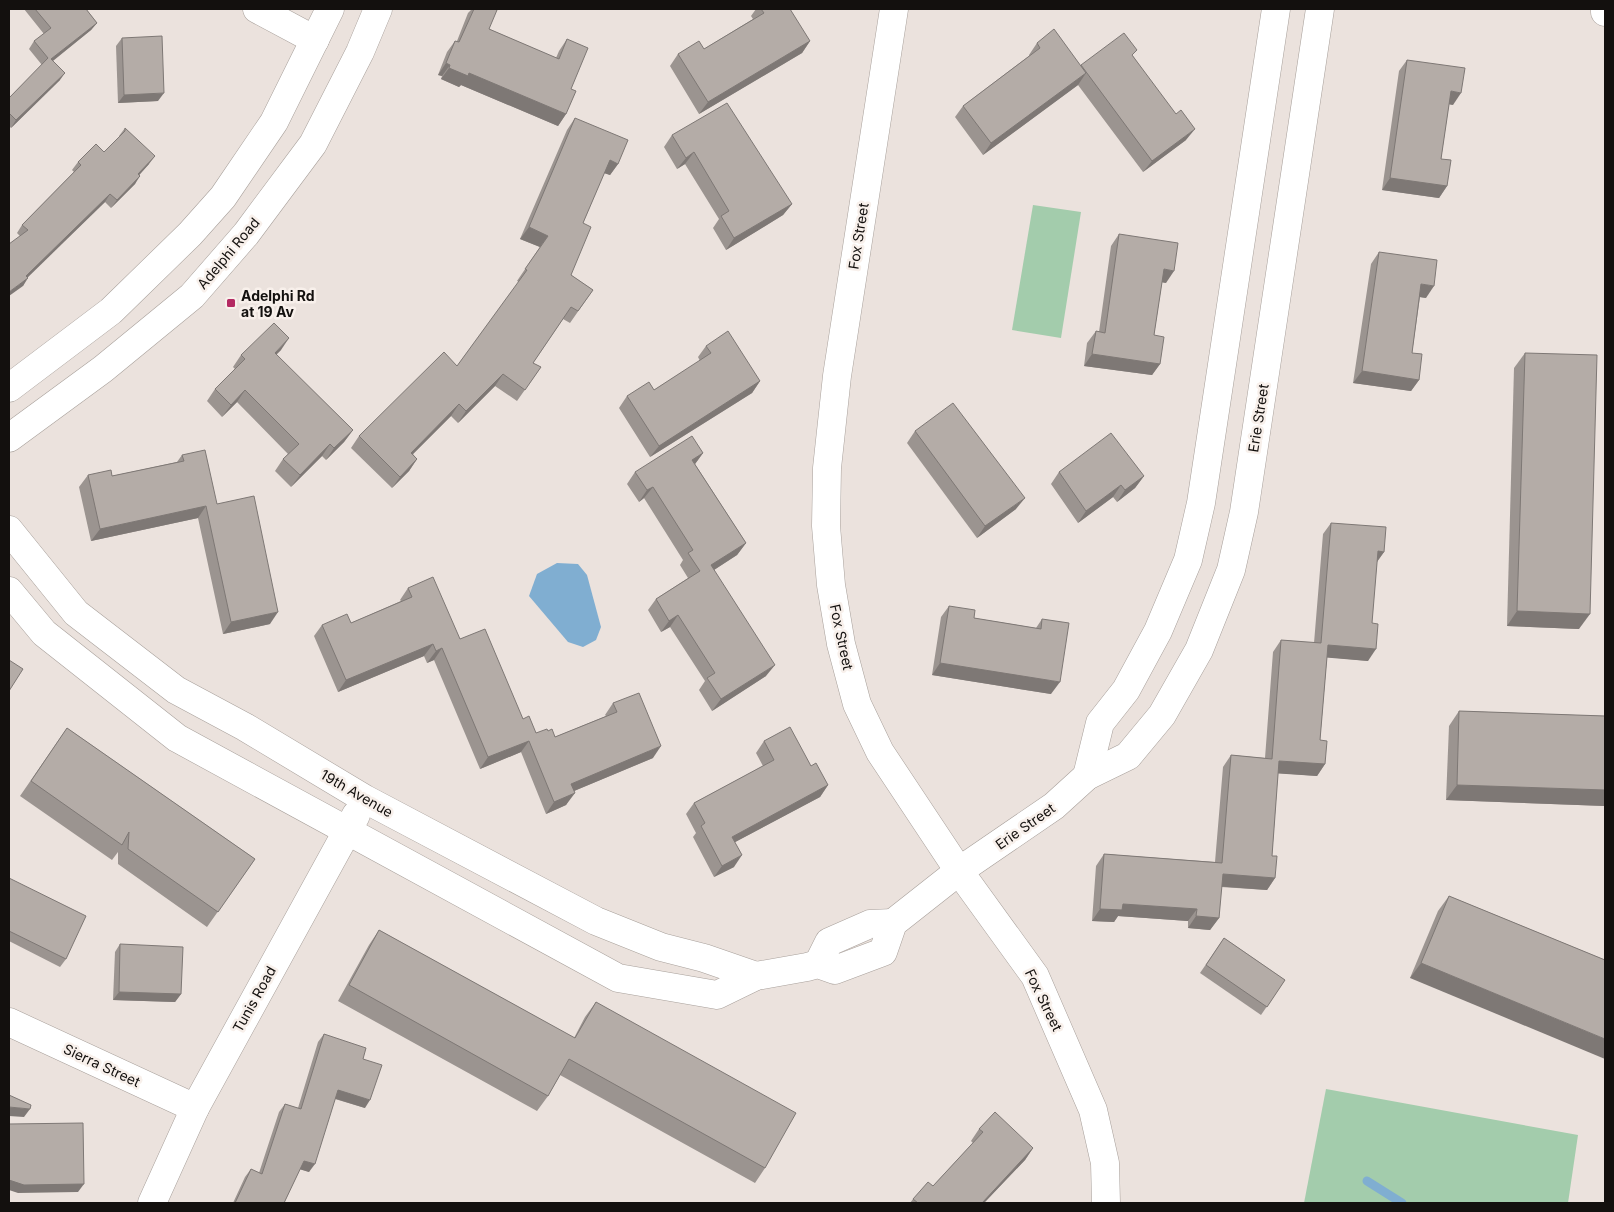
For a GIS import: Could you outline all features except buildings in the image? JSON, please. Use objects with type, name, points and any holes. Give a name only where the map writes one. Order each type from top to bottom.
[{"type":"street","points":[[257,9],[316,40]]},
{"type":"street","points":[[9,388],[111,310],[190,234],[223,197],[274,122],[330,9]]},
{"type":"street","name":"Adelphi Road","points":[[9,438],[103,369],[192,296],[246,234],[313,144],[360,52],[378,9]]},
{"type":"street","name":"Fox Street","points":[[894,9],[837,376],[827,468],[826,526],[831,585],[841,644],[858,704],[880,752],[959,871],[1036,976],[1094,1110],[1105,1163],[1106,1203]]},
{"type":"street","points":[[1087,776],[1100,723],[1126,690],[1158,631],[1191,550],[1202,503],[1276,9]]},
{"type":"street","name":"Erie Street","points":[[959,871],[1054,806],[1087,776],[1128,756],[1162,716],[1199,650],[1231,570],[1244,512],[1320,9]]},
{"type":"street","name":"19th Avenue","points":[[9,530],[76,613],[176,690],[245,727],[365,799],[596,921],[661,947],[704,958],[756,976]]},
{"type":"street","name":"19th Avenue","points":[[9,591],[44,633],[177,738],[618,978],[717,995],[756,976],[818,964],[829,942],[870,924],[893,923],[959,871]]},
{"type":"street","points":[[44,633],[70,606]]},
{"type":"street","points":[[1115,704],[1151,729]]},
{"type":"street","name":"Tunis Road","points":[[152,1203],[195,1108],[365,799]]},
{"type":"street","name":"Sierra Street","points":[[9,1022],[195,1108]]},
{"type":"green space","points":[[1033,205],[1081,212],[1061,338],[1012,330]]},
{"type":"green space","points":[[1326,1089],[1578,1135],[1568,1203],[1304,1203]]},
{"type":"water","points":[[557,563],[578,564],[587,575],[601,627],[596,640],[583,647],[568,642],[529,596],[537,574]]},
{"type":"waterway","points":[[1367,1181],[1402,1203]]},
{"type":"place","name":"Adelphi Rd at 19 Av","points":[[231,303]]}]
